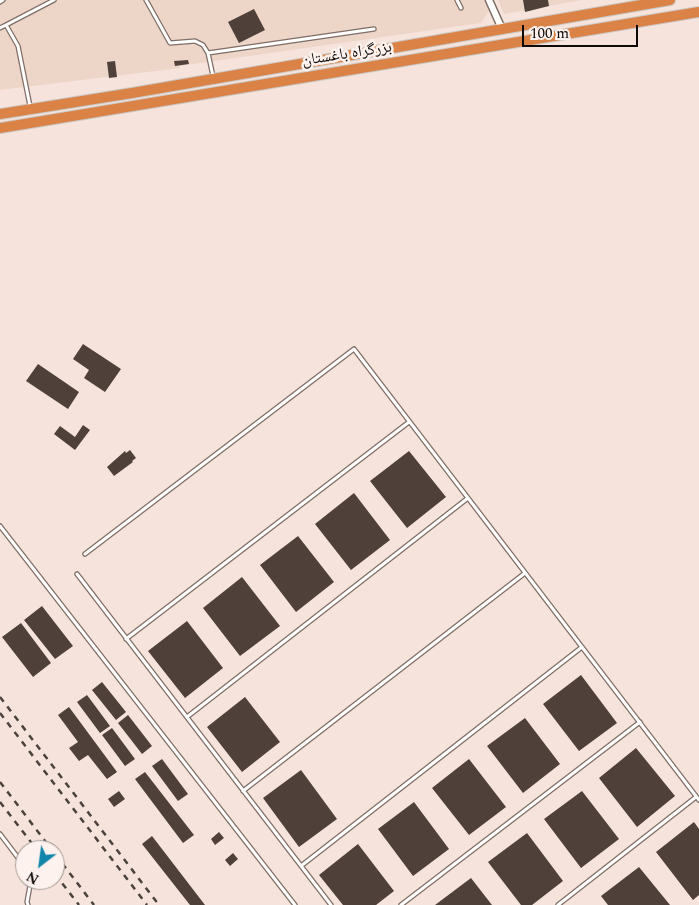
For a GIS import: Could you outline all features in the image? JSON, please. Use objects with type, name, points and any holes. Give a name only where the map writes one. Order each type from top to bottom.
[{"type":"highway","name":"بزرگراه باغستان","points":[[0,114],[670,0]]},
{"type":"highway","name":"بزرگراه باغستان","points":[[0,128],[699,12]]},
{"type":"street","points":[[489,0],[502,29]]},
{"type":"lane","points":[[0,28],[54,0]]},
{"type":"lane","points":[[146,0],[170,43],[195,41],[203,45],[208,53],[214,79]]},
{"type":"lane","points":[[457,0],[461,8]]},
{"type":"lane","points":[[6,26],[18,46],[31,109]]},
{"type":"lane","points":[[208,53],[374,29]]},
{"type":"lane","points":[[85,554],[354,349],[698,798],[558,905]]},
{"type":"lane","points":[[126,639],[409,422]]},
{"type":"lane","points":[[187,717],[468,498]]},
{"type":"lane","points":[[0,526],[295,905]]},
{"type":"lane","points":[[243,791],[525,573]]},
{"type":"lane","points":[[77,574],[331,905]]},
{"type":"lane","points":[[301,866],[582,647]]},
{"type":"lane","points":[[401,905],[640,722]]},
{"type":"lane","points":[[0,834],[15,854]]},
{"type":"lane","points":[[28,905],[29,890]]},
{"type":"shaded area","points":[[0,0],[488,0],[491,7],[481,23],[179,66],[180,68],[0,90]]},
{"type":"shaded area","points":[[498,0],[582,0],[504,14]]},
{"type":"building","points":[[523,0],[548,0],[549,6],[525,12]]},
{"type":"building","points":[[254,9],[265,30],[239,43],[228,22]]},
{"type":"building","points":[[188,60],[189,64],[175,66],[174,61]]},
{"type":"building","points":[[115,61],[117,77],[109,78],[107,62]]},
{"type":"building","points":[[83,344],[121,369],[105,392],[84,378],[89,370],[73,359]]},
{"type":"building","points":[[38,364],[79,392],[68,409],[26,381]]},
{"type":"building","points":[[83,425],[90,430],[75,450],[54,434],[60,426],[75,437]]},
{"type":"building","points":[[130,450],[136,458],[114,476],[107,467],[125,451],[126,453]]},
{"type":"building","points":[[409,451],[446,497],[407,528],[370,481]]},
{"type":"building","points":[[354,493],[390,540],[351,570],[315,524]]},
{"type":"building","points":[[298,536],[334,582],[296,612],[260,565]]},
{"type":"building","points":[[242,577],[280,626],[240,656],[203,608]]},
{"type":"building","points":[[42,606],[73,646],[55,659],[24,620]]},
{"type":"building","points":[[187,621],[223,668],[185,698],[148,651]]},
{"type":"building","points":[[21,623],[51,663],[33,677],[2,637]]},
{"type":"building","points":[[581,675],[617,723],[579,751],[543,704]]},
{"type":"building","points":[[102,682],[126,712],[116,720],[92,690]]},
{"type":"building","points":[[87,695],[110,726],[100,733],[77,702]]},
{"type":"building","points":[[245,697],[280,742],[242,772],[207,727]]},
{"type":"building","points":[[69,707],[117,772],[107,779],[88,755],[79,761],[69,748],[78,742],[58,715]]},
{"type":"building","points":[[128,715],[152,746],[142,754],[118,723]]},
{"type":"building","points":[[525,718],[560,764],[523,793],[487,746]]},
{"type":"building","points":[[112,728],[135,759],[125,766],[102,735]]},
{"type":"building","points":[[636,748],[675,796],[637,827],[599,778]]},
{"type":"building","points":[[162,759],[188,794],[178,801],[152,766]]},
{"type":"building","points":[[469,759],[506,807],[469,835],[432,788]]},
{"type":"building","points":[[301,770],[337,819],[299,847],[263,798]]},
{"type":"building","points":[[145,772],[194,835],[183,843],[135,779]]},
{"type":"building","points":[[119,791],[125,799],[114,807],[108,799]]},
{"type":"building","points":[[582,791],[619,839],[581,868],[544,819]]},
{"type":"building","points":[[414,802],[449,849],[413,876],[378,829]]},
{"type":"building","points":[[694,822],[699,829],[699,895],[693,900],[656,852]]},
{"type":"building","points":[[219,832],[224,838],[215,845],[211,839]]},
{"type":"building","points":[[527,833],[563,881],[532,905],[521,905],[488,862]]},
{"type":"building","points":[[152,836],[205,905],[190,905],[142,844]]},
{"type":"building","points":[[358,844],[394,891],[376,905],[343,905],[319,875]]},
{"type":"building","points":[[233,853],[238,859],[230,866],[225,860]]},
{"type":"building","points":[[639,867],[670,905],[608,905],[601,896]]},
{"type":"building","points":[[471,878],[492,905],[435,905]]},
{"type":"railway","points":[[0,697],[159,905]]},
{"type":"railway","points":[[0,713],[147,905]]},
{"type":"railway","points":[[0,782],[44,840]]},
{"type":"railway","points":[[0,802],[29,840]]},
{"type":"railway","points":[[65,867],[94,905]]},
{"type":"railway","points":[[65,887],[79,905]]}]
